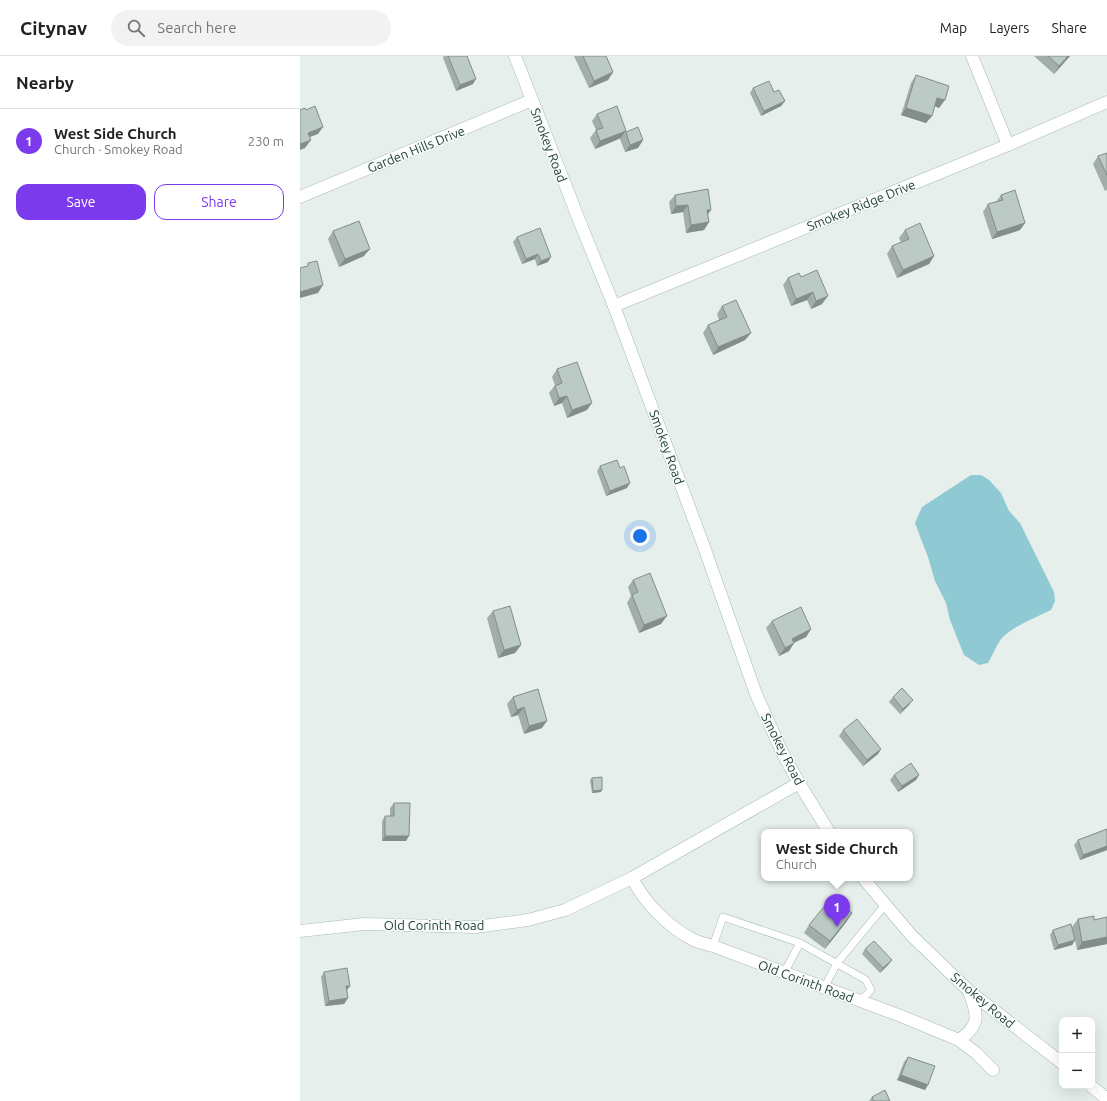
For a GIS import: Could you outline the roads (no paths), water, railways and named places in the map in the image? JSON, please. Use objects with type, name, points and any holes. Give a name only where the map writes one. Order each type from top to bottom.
[{"type":"street","name":"Smokey Road","points":[[515,56],[614,306],[706,552],[756,694],[772,731],[799,783],[827,829]]},
{"type":"street","points":[[972,56],[1008,145]]},
{"type":"street","name":"Garden Hills Drive","points":[[300,197],[532,100]]},
{"type":"street","name":"Smokey Ridge Drive","points":[[614,306],[1008,145],[1107,102]]},
{"type":"street","name":"Old Corinth Road","points":[[300,931],[364,924],[476,927],[528,920],[565,910],[632,878],[799,783]]},
{"type":"street","name":"Old Corinth Road","points":[[632,878],[639,891],[652,907],[676,930],[693,940],[713,946],[860,1001],[959,1040],[976,1053],[993,1070]]},
{"type":"street","name":"Smokey Road","points":[[865,881],[911,935],[969,991],[1059,1061]]},
{"type":"street","points":[[959,1040],[970,1032],[974,1024],[976,1012],[969,991]]},
{"type":"street","points":[[1095,1089],[1105,1096]]},
{"type":"lane","points":[[824,988],[837,963],[885,905]]},
{"type":"lane","points":[[713,946],[723,917],[800,943],[866,980],[871,990],[860,1001]]},
{"type":"lane","points":[[784,973],[800,943]]},
{"type":"water","points":[[971,475],[981,475],[989,480],[1001,493],[1009,511],[1020,523],[1054,592],[1055,601],[1051,610],[1025,622],[1007,633],[996,647],[988,663],[979,665],[964,655],[950,620],[946,603],[935,581],[928,557],[915,523],[922,507]]},
{"type":"place","name":"West Side Church","points":[[837,927]]}]
